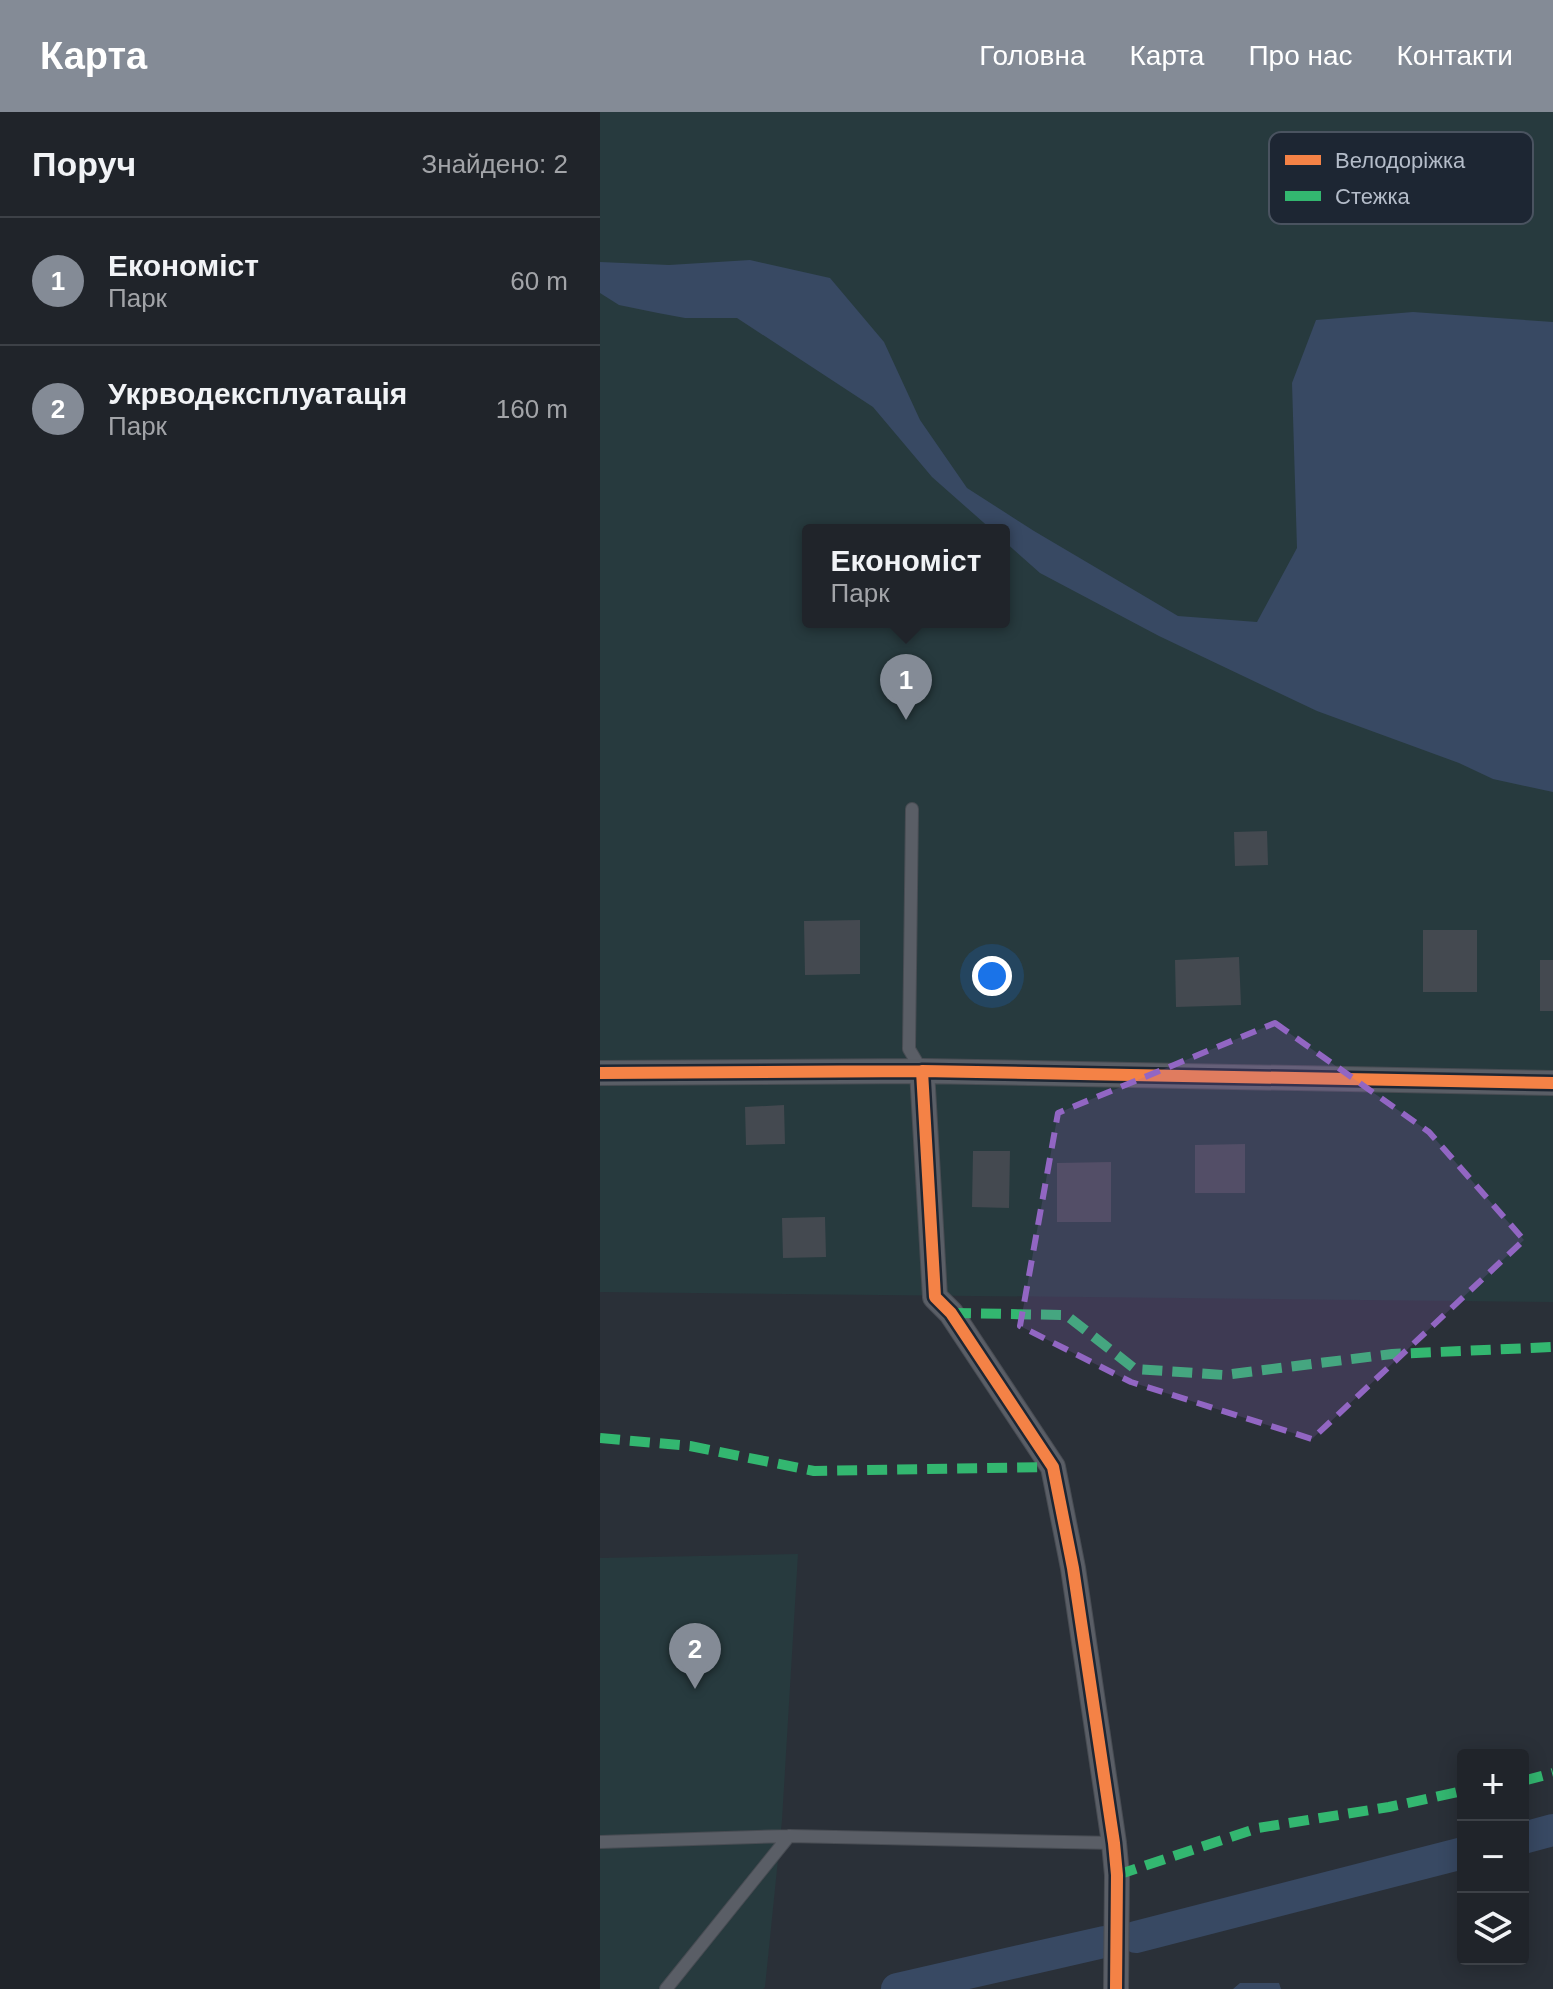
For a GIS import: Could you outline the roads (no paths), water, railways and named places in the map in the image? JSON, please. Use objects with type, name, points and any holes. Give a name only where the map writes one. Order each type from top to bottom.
[{"type":"street","points":[[922,1071],[935,1297],[951,1313],[1053,1467],[1073,1568],[1114,1843],[1117,1875],[1116,1989]]},
{"type":"street","points":[[600,1073],[922,1071],[1553,1083]]},
{"type":"lane","points":[[912,809],[909,1049],[922,1071]]},
{"type":"lane","points":[[666,1989],[789,1836]]},
{"type":"lane","points":[[600,1842],[789,1836],[1114,1843]]},
{"type":"water","points":[[750,260],[830,278],[884,342],[920,420],[967,488],[1178,616],[1257,622],[1297,548],[1292,383],[1316,320],[1413,312],[1553,322],[1553,792],[1493,779],[1459,763],[1317,711],[1159,636],[1040,573],[1010,546],[1010,524],[985,524],[932,477],[873,407],[737,318],[685,318],[619,305],[600,293],[600,262],[669,265]]},
{"type":"water","points":[[1240,1983],[1279,1983],[1281,1989],[1233,1989]]},
{"type":"waterway","points":[[1529,1836],[1553,1830]]},
{"type":"waterway","points":[[1136,1937],[1457,1855]]},
{"type":"waterway","points":[[897,1989],[1104,1942]]},
{"type":"place","name":"Економіст","points":[[906,720]]},
{"type":"place","name":"Укрводексплуатація","points":[[695,1689]]}]
